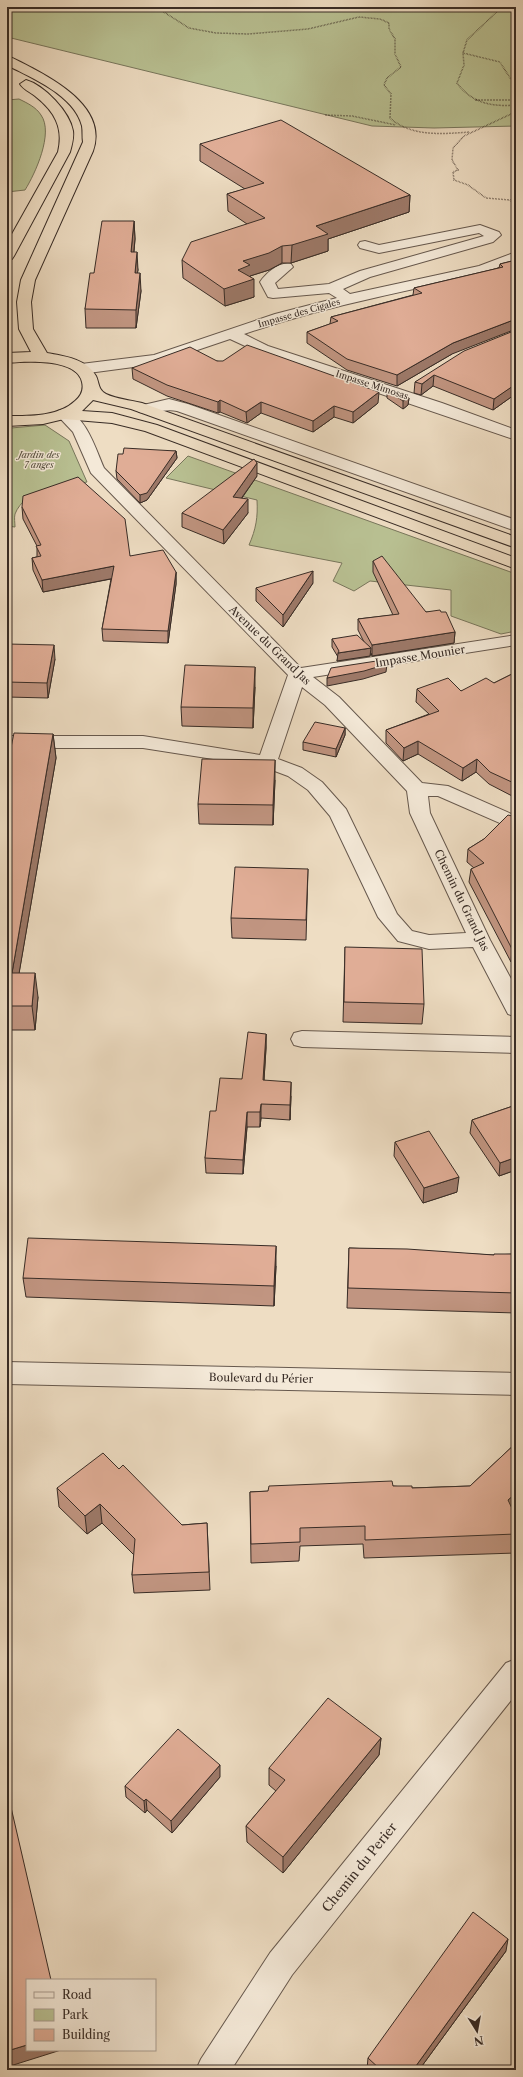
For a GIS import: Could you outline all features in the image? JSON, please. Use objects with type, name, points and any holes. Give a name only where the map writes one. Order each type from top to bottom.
[{"type":"highway","points":[[7,60],[63,92],[84,116],[89,132],[89,142],[84,156],[28,280],[24,302],[26,329],[41,356]]},
{"type":"highway","points":[[7,74],[38,92],[52,103],[62,116],[68,137],[64,152],[7,256]]},
{"type":"highway","points":[[7,358],[41,356],[71,363],[81,369],[89,377],[91,387],[99,397],[145,409],[516,543]]},
{"type":"highway","points":[[7,420],[27,421],[46,419],[64,414],[78,406],[87,396],[91,387]]},
{"type":"highway","points":[[64,414],[112,418],[151,428],[516,564]]},
{"type":"street","points":[[286,267],[267,282],[273,294],[332,288],[365,274],[488,239],[494,235],[480,229],[379,249],[365,246]]},
{"type":"street","name":"Impasse des Cigales","points":[[81,369],[156,359],[280,317],[348,299],[483,269],[516,256]]},
{"type":"street","points":[[332,288],[348,299]]},
{"type":"street","name":"Impasse Mimosas","points":[[230,333],[263,349],[516,435]]},
{"type":"street","points":[[398,394],[418,382]]},
{"type":"street","points":[[145,409],[169,404],[182,407],[516,526]]},
{"type":"street","name":"Avenue du Grand Jas","points":[[64,414],[80,430],[97,470],[296,674],[332,701],[417,789]]},
{"type":"street","name":"Impasse Mounier","points":[[296,674],[516,640]]},
{"type":"street","points":[[267,762],[296,674]]},
{"type":"street","points":[[7,742],[143,742],[267,762],[295,772],[315,786],[340,813],[388,917],[405,936],[429,942],[480,940]]},
{"type":"street","points":[[417,789],[441,790],[516,824]]},
{"type":"street","name":"Chemin du Grand Jas","points":[[417,789],[420,813],[480,940],[516,1009]]},
{"type":"street","points":[[302,1039],[516,1045]]},
{"type":"street","name":"Boulevard du Périer","points":[[7,1373],[516,1384]]},
{"type":"street","name":"Chemin du Perier","points":[[212,2070],[281,1964],[516,1672]]},
{"type":"path","points":[[156,7],[168,12],[187,27],[230,33],[309,29],[349,19],[366,17],[384,20],[389,23],[389,29],[395,39],[395,54],[401,67],[387,78],[384,85],[391,94],[390,118],[397,125]]},
{"type":"path","points":[[502,7],[467,40],[463,53],[464,64],[461,76],[457,83],[462,92],[483,105],[516,106],[511,114],[464,136],[453,148],[452,160],[458,170],[452,172],[454,180],[468,185],[486,198],[510,200],[516,206]]},
{"type":"path","points":[[463,53],[500,62],[505,65],[511,80],[516,83]]},
{"type":"path","points":[[473,100],[516,100],[516,105]]},
{"type":"path","points":[[326,116],[328,114],[352,116],[397,125],[406,129],[440,134],[470,132]]},
{"type":"green space","points":[[7,7],[516,7],[516,126],[434,128],[372,126],[7,37]]},
{"type":"green space","points":[[19,99],[34,107],[41,115],[45,132],[44,142],[38,164],[25,190],[7,192],[7,100]]},
{"type":"green space","name":"Jardin des 7 anges","points":[[45,425],[69,441],[87,482],[56,487],[36,494],[20,505],[15,514],[15,527],[7,526],[7,433],[11,428]]},
{"type":"green space","points":[[188,456],[516,574],[516,631],[501,634],[451,616],[451,590],[370,581],[354,591],[333,581],[342,563],[249,545],[256,523],[257,500],[166,478]]},
{"type":"building","points":[[281,120],[410,195],[316,226],[328,234],[292,245],[282,246],[269,253],[243,261],[250,265],[238,270],[254,279],[224,289],[182,260],[191,242],[265,218],[227,194],[264,183],[200,144]]},
{"type":"building","points":[[102,221],[134,221],[131,252],[137,252],[135,273],[140,273],[136,310],[85,309],[90,273],[94,273]]},
{"type":"building","points":[[516,260],[516,319],[453,343],[397,375],[347,359],[307,332],[338,321],[331,317],[422,293],[414,288],[503,267],[500,264]]},
{"type":"building","points":[[516,330],[516,384],[494,399],[434,375],[422,384],[415,382],[464,351]]},
{"type":"building","points":[[247,345],[379,392],[353,412],[334,406],[313,421],[261,402],[246,412],[220,400],[218,402],[167,385],[132,368],[190,347],[217,361],[223,361]]},
{"type":"building","points":[[387,390],[409,398],[403,401]]},
{"type":"building","points":[[124,448],[176,451],[147,493],[140,495],[116,471],[118,454],[123,454]]},
{"type":"building","points":[[254,459],[257,463],[233,497],[248,499],[223,530],[182,513]]},
{"type":"building","points":[[78,477],[125,519],[130,556],[163,550],[176,572],[168,631],[102,629],[114,566],[42,580],[32,558],[41,556],[36,546],[41,545],[22,507],[23,496]]},
{"type":"building","points":[[382,556],[426,612],[440,610],[441,612],[446,612],[455,632],[372,645],[358,619],[399,614],[373,561]]},
{"type":"building","points":[[313,571],[283,615],[256,588]]},
{"type":"building","points":[[357,635],[371,648],[338,653],[339,651],[332,639]]},
{"type":"building","points":[[7,644],[54,645],[47,683],[7,682]]},
{"type":"building","points":[[383,660],[387,664],[364,671],[327,678],[331,668]]},
{"type":"building","points":[[185,665],[255,667],[253,708],[181,707]]},
{"type":"building","points":[[516,672],[516,784],[490,772],[477,759],[463,768],[418,741],[404,748],[386,730],[439,711],[417,689],[448,678],[461,691],[486,678],[494,683]]},
{"type":"building","points":[[315,722],[345,728],[336,749],[303,742]]},
{"type":"building","points":[[14,733],[53,734],[12,973],[35,973],[32,1006],[7,1006],[7,767]]},
{"type":"building","points":[[202,759],[275,760],[273,805],[198,804]]},
{"type":"building","points":[[508,815],[516,817],[516,947],[512,949],[471,869],[484,863],[468,849],[484,839]]},
{"type":"building","points":[[235,867],[308,869],[306,920],[231,918]]},
{"type":"building","points":[[345,947],[422,949],[424,1004],[344,1002]]},
{"type":"building","points":[[248,1032],[266,1034],[263,1080],[291,1082],[290,1105],[261,1104],[260,1112],[247,1112],[243,1160],[205,1158],[210,1111],[216,1111],[220,1078],[242,1079]]},
{"type":"building","points":[[516,1105],[516,1160],[514,1158],[500,1163],[472,1120]]},
{"type":"building","points":[[429,1131],[459,1177],[424,1188],[395,1142]]},
{"type":"building","points":[[28,1238],[276,1246],[274,1286],[23,1278]]},
{"type":"building","points":[[349,1248],[407,1249],[494,1255],[516,1254],[516,1293],[348,1288]]},
{"type":"building","points":[[516,1443],[516,1493],[508,1500],[516,1517],[516,1534],[365,1540],[365,1526],[300,1528],[300,1542],[251,1544],[250,1492],[268,1491],[269,1486],[392,1481],[393,1486],[412,1486],[412,1488],[470,1486]]},
{"type":"building","points":[[103,1453],[119,1469],[123,1465],[182,1525],[207,1523],[209,1572],[132,1575],[135,1539],[100,1504],[85,1516],[57,1488]]},
{"type":"building","points":[[328,1698],[381,1738],[283,1857],[246,1826],[285,1780],[269,1768]]},
{"type":"building","points":[[178,1729],[220,1765],[171,1821],[146,1799],[144,1801],[125,1786]]},
{"type":"building","points":[[7,1790],[51,1979],[26,1979],[26,2045],[7,2051]]},
{"type":"building","points":[[473,1912],[508,1939],[413,2070],[381,2070],[368,2058]]}]
